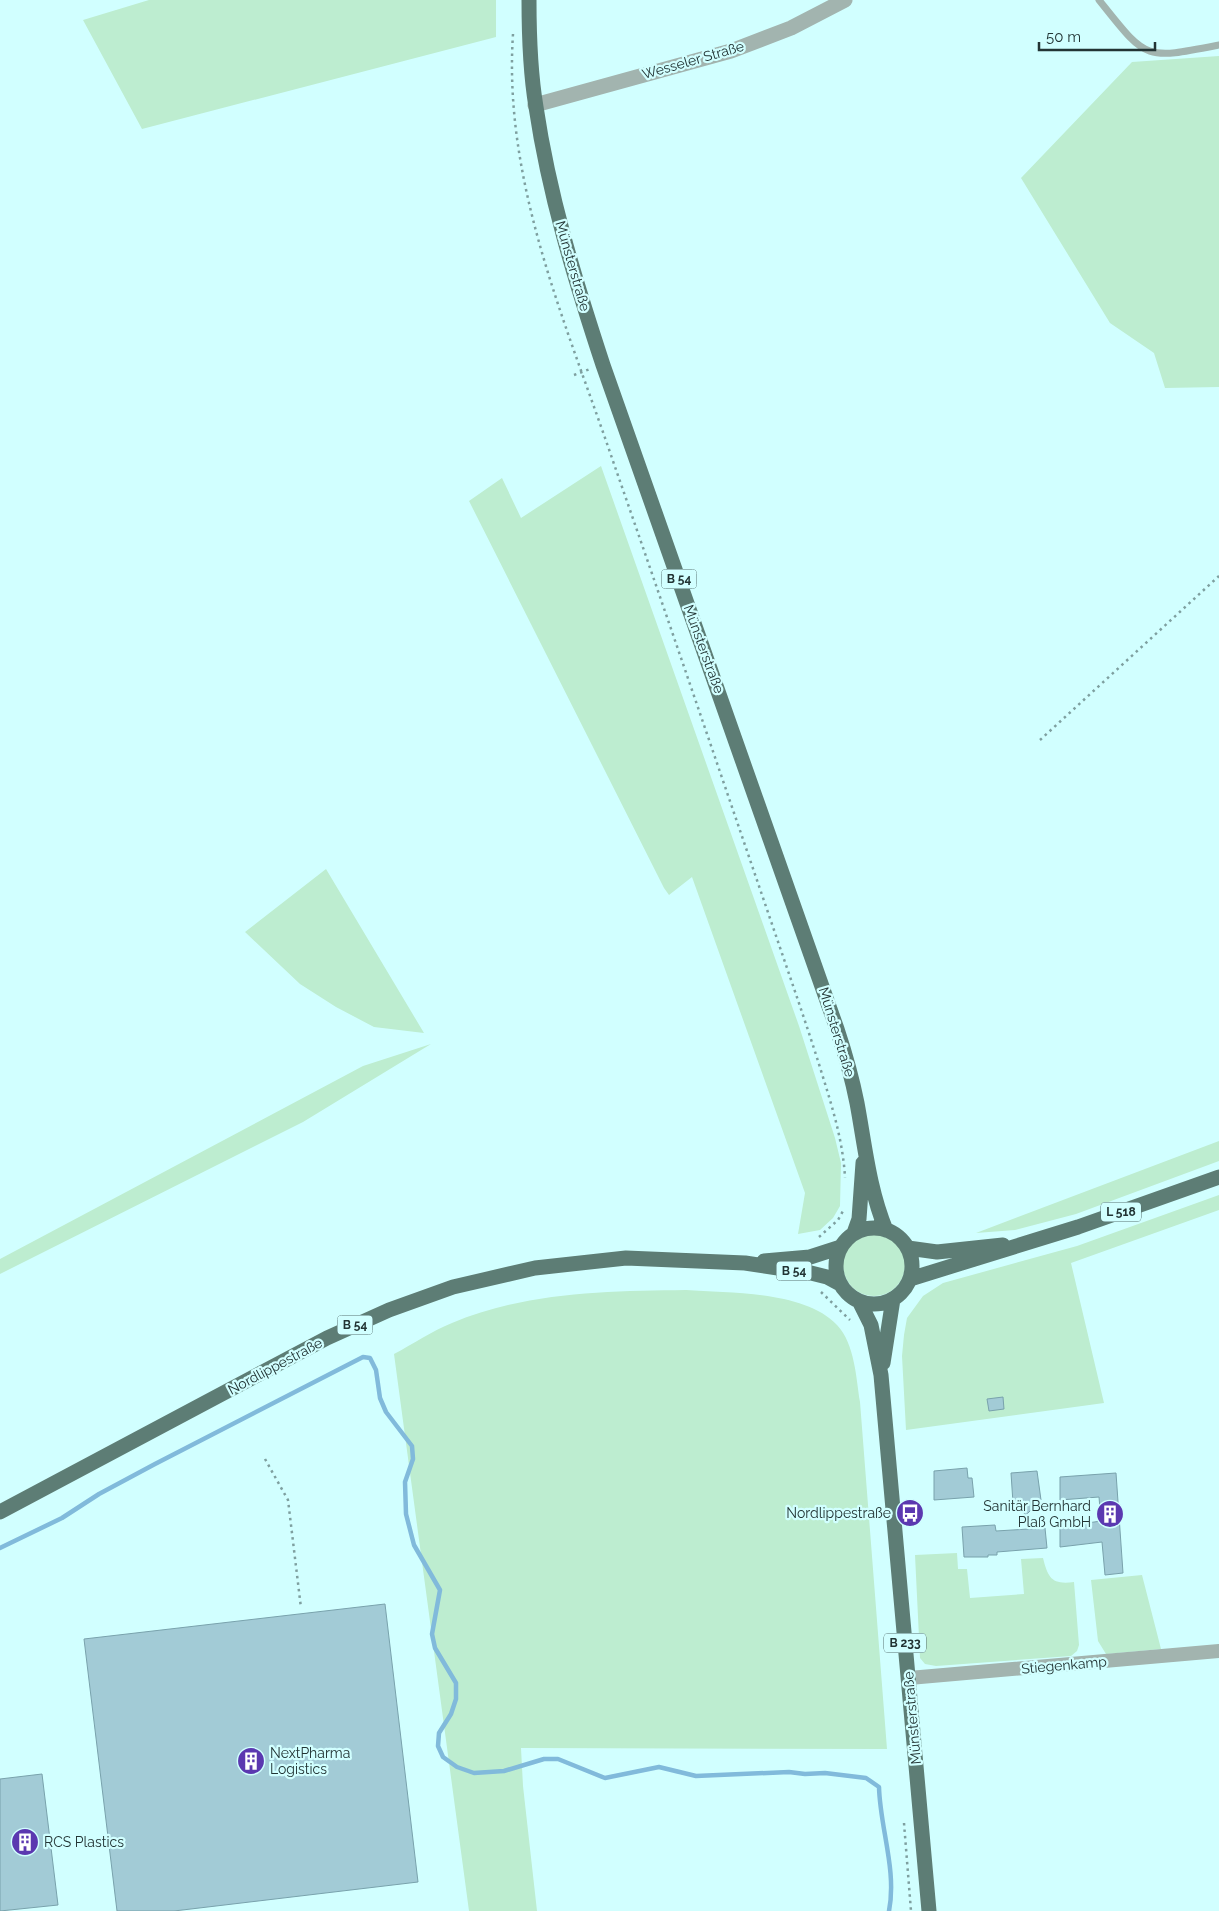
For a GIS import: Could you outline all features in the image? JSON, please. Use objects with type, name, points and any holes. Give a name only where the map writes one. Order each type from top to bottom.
[{"type":"main road","name":"Münsterstraße","points":[[528,0],[535,105],[550,184],[589,322],[837,1029],[857,1103],[863,1149],[880,1215],[886,1230]]},
{"type":"main road","name":"Münsterstraße","points":[[854,1233],[859,1219],[863,1149]]},
{"type":"main road","name":"L 518","points":[[910,1279],[1078,1227],[1219,1177]]},
{"type":"main road","points":[[864,1229],[886,1230],[895,1234],[908,1248],[911,1259],[910,1279],[902,1292],[892,1299],[876,1304],[859,1301],[847,1294],[840,1284],[835,1265],[841,1247],[854,1233],[864,1229]]},
{"type":"main road","name":"L 518","points":[[908,1248],[937,1252],[1022,1244]]},
{"type":"main road","name":"Nordlippestraße","points":[[746,1263],[810,1258],[841,1247]]},
{"type":"main road","name":"Nordlippestraße","points":[[0,1512],[327,1338],[389,1310],[453,1287],[536,1268],[626,1258],[746,1263],[811,1273],[827,1277],[840,1284]]},
{"type":"main road","name":"Münsterstraße","points":[[882,1375],[892,1299]]},
{"type":"main road","name":"Münsterstraße","points":[[859,1301],[871,1325],[882,1375],[929,1911]]},
{"type":"street","name":"Wesseler Straße","points":[[535,105],[731,51],[791,28],[845,0]]},
{"type":"street","name":"Stiegenkamp","points":[[909,1678],[1219,1651]]},
{"type":"lane","points":[[1099,0],[1127,36],[1139,47],[1151,53],[1168,55],[1219,45]]},
{"type":"path","points":[[513,32],[511,68],[512,107],[525,184],[557,308],[568,331],[806,1022],[840,1136],[846,1187]]},
{"type":"path","points":[[1040,740],[1219,576]]},
{"type":"path","points":[[810,1258],[809,1245],[838,1220],[845,1206]]},
{"type":"path","points":[[811,1273],[811,1285],[847,1315],[853,1324]]},
{"type":"path","points":[[265,1459],[288,1500],[301,1608]]},
{"type":"green space","points":[[149,0],[496,0],[496,37],[142,129],[83,20]]},
{"type":"green space","points":[[1219,56],[1219,387],[1165,388],[1154,353],[1110,323],[1021,178],[1132,62]]},
{"type":"green space","points":[[601,466],[799,1026],[835,1138],[841,1163],[840,1206],[833,1218],[820,1230],[798,1234],[805,1193],[692,877],[669,895],[664,888],[469,501],[502,478],[521,518]]},
{"type":"green space","points":[[326,869],[424,1033],[374,1027],[336,1007],[300,984],[245,932]]},
{"type":"green space","points":[[431,1044],[303,1122],[0,1274],[0,1259],[363,1066]]},
{"type":"green space","points":[[1219,1141],[1219,1161],[1076,1214],[1015,1230],[976,1233]]},
{"type":"green space","points":[[1219,1195],[1219,1210],[1071,1263],[1104,1403],[906,1430],[902,1356],[904,1335],[907,1318],[923,1296],[943,1283],[1077,1246]]},
{"type":"green space","points":[[874,1234],[886,1237],[896,1243],[902,1253],[905,1265],[902,1277],[896,1287],[886,1293],[874,1296],[862,1293],[852,1287],[846,1277],[843,1265],[846,1253],[852,1243],[862,1237]]},
{"type":"green space","points":[[686,1290],[745,1293],[787,1300],[806,1306],[823,1314],[837,1325],[848,1342],[854,1362],[860,1402],[887,1749],[521,1748],[523,1786],[537,1911],[469,1911],[394,1354],[452,1323],[509,1305],[567,1295]]},
{"type":"green space","points":[[957,1553],[958,1569],[967,1569],[970,1598],[1024,1594],[1021,1559],[1043,1558],[1052,1579],[1067,1583],[1074,1582],[1079,1645],[1077,1651],[1071,1656],[936,1666],[925,1664],[920,1658],[915,1555]]},
{"type":"green space","points":[[1142,1575],[1161,1649],[1106,1654],[1098,1641],[1091,1580]]},
{"type":"building","points":[[1003,1397],[1004,1409],[989,1411],[987,1399]]},
{"type":"building","points":[[967,1468],[968,1478],[972,1478],[974,1497],[934,1500],[934,1471]]},
{"type":"building","points":[[1037,1471],[1041,1500],[1026,1515],[1013,1503],[1011,1473]]},
{"type":"building","points":[[1116,1473],[1123,1573],[1105,1575],[1102,1542],[1060,1547],[1060,1527],[1101,1521],[1099,1497],[1060,1500],[1060,1477]]},
{"type":"building","points":[[995,1525],[996,1531],[1045,1528],[1047,1548],[997,1552],[997,1555],[988,1555],[988,1557],[964,1557],[962,1527]]},
{"type":"building","name":"NextPharma Logistics","points":[[385,1604],[418,1882],[174,1911],[117,1911],[84,1639]]},
{"type":"building","name":"RCS Plastics","points":[[42,1774],[58,1905],[0,1911],[0,1779]]},
{"type":"waterway","points":[[0,1548],[62,1518],[99,1494],[155,1464],[363,1357],[370,1358],[376,1370],[380,1398],[386,1412],[412,1446],[413,1459],[405,1482],[406,1514],[414,1545],[440,1590],[432,1634],[435,1648],[456,1683],[456,1699],[451,1714],[439,1733],[438,1746],[443,1757],[457,1767],[474,1773],[504,1771],[544,1759],[558,1759],[605,1778],[659,1767],[696,1776],[789,1772],[805,1774],[825,1773],[866,1778],[879,1787],[890,1865],[891,1896],[889,1911]]},
{"type":"place","name":"Nordlippestraße","points":[[910,1513]]},
{"type":"place","name":"Sanitär Bernhard Plaß GmbH","points":[[1110,1514]]},
{"type":"place","name":"NextPharma Logistics","points":[[251,1761]]},
{"type":"place","name":"RCS Plastics","points":[[25,1842]]}]
